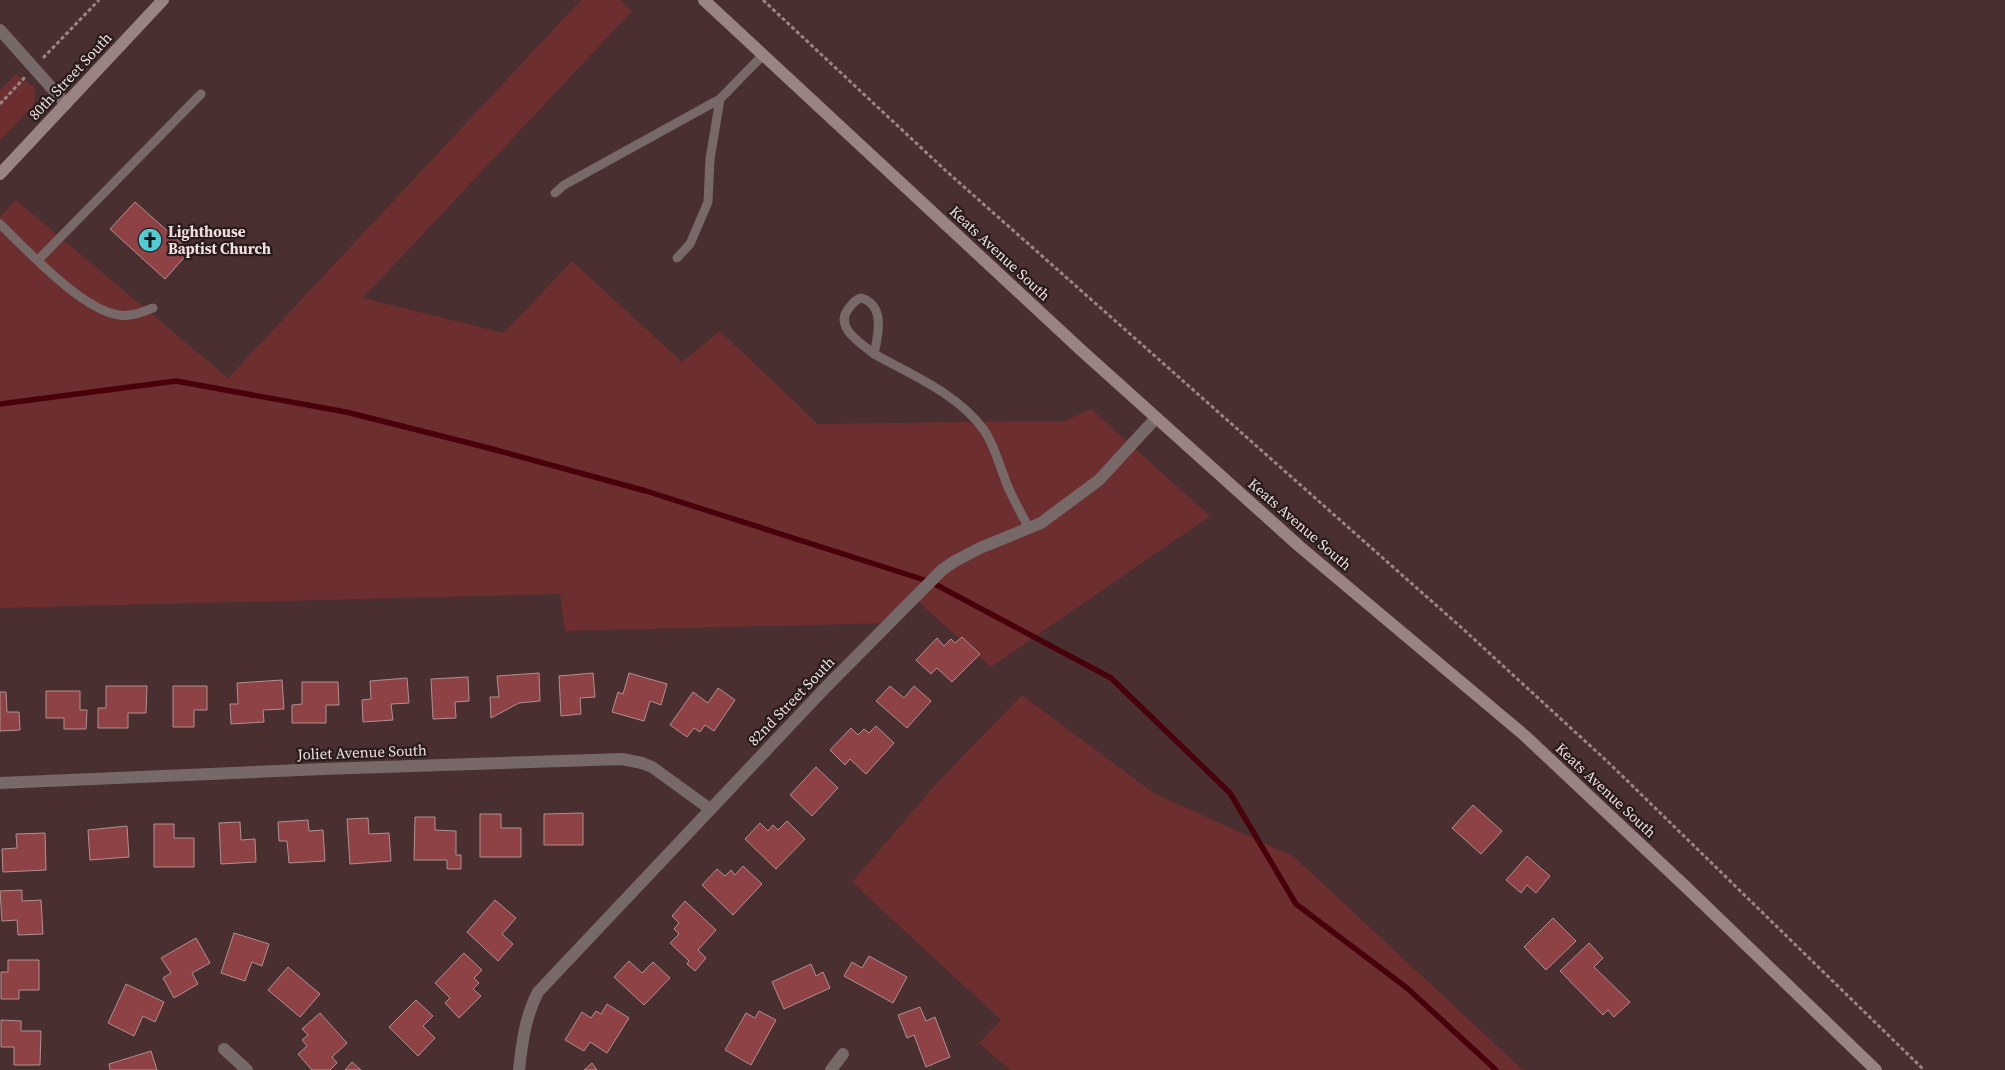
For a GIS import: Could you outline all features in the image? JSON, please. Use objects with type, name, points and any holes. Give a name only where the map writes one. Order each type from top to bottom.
[{"type":"main road","name":"80th Street South","points":[[0,174],[163,0]]},
{"type":"main road","name":"Keats Avenue South","points":[[704,0],[1073,344],[1299,546],[1524,735],[1686,887],[1876,1070]]},
{"type":"street","points":[[0,30],[66,104]]},
{"type":"street","name":"82nd Street South","points":[[519,1070],[522,1038],[528,1015],[538,992],[826,686],[942,570],[980,548],[1041,523],[1099,480],[1156,418]]},
{"type":"street","name":"Joliet Avenue South","points":[[0,783],[323,769],[622,759],[652,767],[710,810]]},
{"type":"street","points":[[224,1048],[247,1070]]},
{"type":"street","points":[[831,1070],[843,1054]]},
{"type":"lane","points":[[555,193],[564,185],[720,98],[763,55]]},
{"type":"lane","points":[[38,260],[202,94]]},
{"type":"lane","points":[[677,258],[690,244],[708,202],[710,158],[720,98]]},
{"type":"lane","points":[[0,224],[79,296],[103,311],[120,315],[132,315],[153,308]]},
{"type":"lane","points":[[874,354],[879,328],[877,312],[867,300],[861,298],[855,300],[845,312],[844,322],[848,333],[874,354],[940,390],[964,409],[984,430],[1000,460],[1008,486],[1029,528]]},
{"type":"path","points":[[0,104],[99,0]]},
{"type":"path","points":[[763,0],[946,170],[1455,622],[1603,758],[1924,1070]]},
{"type":"shaded area","points":[[581,0],[620,0],[632,11],[363,298],[504,333],[572,261],[682,362],[720,331],[818,424],[1065,421],[1091,409],[1210,516],[991,667],[914,598],[889,623],[565,631],[560,594],[0,608],[0,217],[16,200],[228,378]]},
{"type":"shaded area","points":[[16,74],[35,88],[34,105],[0,140],[0,90]]},
{"type":"shaded area","points":[[1022,695],[1155,794],[1293,856],[1523,1070],[1010,1070],[979,1043],[1001,1020],[852,882],[936,784]]},
{"type":"building","name":"Lighthouse Baptist Church","points":[[135,202],[190,251],[165,279],[110,229]]},
{"type":"building","points":[[962,637],[980,654],[952,682],[937,668],[931,674],[916,660],[937,638],[944,646],[951,639],[955,643]]},
{"type":"building","points":[[539,673],[540,701],[519,703],[491,718],[490,697],[499,697],[497,676]]},
{"type":"building","points":[[593,673],[595,697],[580,698],[581,714],[561,716],[559,676]]},
{"type":"building","points":[[629,673],[667,684],[661,705],[650,701],[644,721],[612,712],[618,692],[623,694]]},
{"type":"building","points":[[468,677],[469,701],[455,702],[456,718],[433,719],[431,679]]},
{"type":"building","points":[[407,678],[409,703],[391,704],[393,720],[363,722],[362,700],[371,699],[370,681]]},
{"type":"building","points":[[282,680],[284,709],[263,710],[264,722],[231,724],[230,704],[238,704],[237,683]]},
{"type":"building","points":[[302,682],[338,682],[339,705],[326,705],[326,723],[292,723],[292,705],[302,704]]},
{"type":"building","points":[[106,686],[147,686],[146,713],[128,713],[128,728],[98,728],[98,708],[106,708]]},
{"type":"building","points":[[173,686],[207,686],[207,710],[194,710],[194,727],[173,727]]},
{"type":"building","points":[[890,686],[904,698],[914,686],[931,701],[907,728],[876,701]]},
{"type":"building","points":[[718,688],[735,700],[714,731],[705,725],[700,732],[694,728],[687,737],[670,725],[693,692],[708,703]]},
{"type":"building","points":[[46,691],[80,691],[80,710],[87,710],[86,729],[64,729],[64,718],[46,718]]},
{"type":"building","points":[[0,692],[6,692],[7,712],[19,712],[20,730],[0,731]]},
{"type":"building","points":[[876,726],[894,743],[866,774],[850,759],[845,765],[830,750],[851,728],[858,735],[864,729],[869,733]]},
{"type":"building","points":[[816,767],[838,788],[812,816],[790,795]]},
{"type":"building","points":[[1473,805],[1502,831],[1481,854],[1452,828]]},
{"type":"building","points":[[583,813],[583,845],[544,845],[544,814]]},
{"type":"building","points":[[480,814],[501,814],[501,828],[521,828],[521,857],[480,857]]},
{"type":"building","points":[[415,817],[435,817],[435,830],[456,831],[456,855],[461,855],[461,869],[447,869],[447,860],[414,860]]},
{"type":"building","points":[[368,818],[369,834],[389,833],[391,861],[350,864],[347,819]]},
{"type":"building","points":[[308,820],[309,831],[323,830],[325,861],[289,863],[287,841],[279,841],[278,822]]},
{"type":"building","points":[[787,821],[805,839],[776,869],[745,839],[760,823],[768,831],[773,825],[778,830]]},
{"type":"building","points":[[240,822],[241,840],[255,839],[256,862],[221,864],[219,823]]},
{"type":"building","points":[[154,824],[174,824],[174,838],[194,838],[194,867],[154,867]]},
{"type":"building","points":[[127,826],[129,857],[90,860],[88,830]]},
{"type":"building","points":[[45,833],[46,870],[3,872],[2,849],[17,848],[16,834]]},
{"type":"building","points":[[1527,856],[1550,876],[1536,893],[1527,885],[1521,893],[1506,880]]},
{"type":"building","points":[[743,866],[762,884],[733,915],[702,885],[717,869],[725,876],[731,870],[735,875]]},
{"type":"building","points":[[22,890],[22,901],[41,900],[43,934],[18,935],[17,920],[2,921],[0,891]]},
{"type":"building","points":[[495,900],[516,918],[502,934],[513,944],[498,961],[467,932]]},
{"type":"building","points":[[685,901],[716,930],[698,950],[706,958],[695,971],[687,964],[689,961],[670,943],[679,934],[674,929],[679,923],[672,916]]},
{"type":"building","points":[[1553,918],[1576,941],[1546,970],[1524,947]]},
{"type":"building","points":[[234,933],[269,944],[262,966],[252,962],[245,981],[221,973]]},
{"type":"building","points":[[196,938],[210,963],[192,973],[198,984],[174,998],[163,978],[171,973],[161,958]]},
{"type":"building","points":[[1589,943],[1603,958],[1594,967],[1630,1002],[1614,1017],[1608,1010],[1603,1015],[1560,971]]},
{"type":"building","points":[[464,953],[482,970],[474,978],[479,983],[473,989],[481,996],[459,1018],[445,1003],[450,998],[435,983]]},
{"type":"building","points":[[869,956],[907,977],[893,1003],[844,976],[852,962],[862,968]]},
{"type":"building","points":[[8,960],[39,960],[39,990],[19,990],[19,999],[1,999],[1,972],[8,972]]},
{"type":"building","points":[[629,961],[642,973],[653,962],[670,978],[644,1005],[614,977]]},
{"type":"building","points":[[811,964],[816,976],[823,972],[830,988],[784,1009],[772,982]]},
{"type":"building","points":[[288,967],[320,994],[300,1017],[268,990]]},
{"type":"building","points":[[126,984],[164,1002],[155,1022],[143,1016],[134,1036],[108,1023]]},
{"type":"building","points":[[416,1000],[433,1016],[423,1026],[435,1038],[418,1056],[389,1027]]},
{"type":"building","points":[[607,1004],[629,1018],[607,1053],[590,1042],[584,1051],[565,1040],[582,1012],[591,1018],[596,1011],[601,1014]]},
{"type":"building","points":[[920,1007],[926,1021],[935,1017],[950,1057],[926,1067],[914,1035],[907,1038],[898,1015]]},
{"type":"building","points":[[759,1011],[776,1020],[751,1065],[725,1050],[746,1013],[755,1018]]},
{"type":"building","points":[[320,1013],[347,1043],[332,1057],[337,1063],[330,1070],[312,1070],[298,1054],[307,1046],[302,1040],[308,1035],[302,1029]]},
{"type":"building","points":[[1,1020],[21,1021],[21,1031],[41,1031],[40,1065],[14,1065],[14,1047],[1,1047]]},
{"type":"building","points":[[151,1051],[157,1070],[110,1070],[109,1064]]},
{"type":"building","points":[[352,1062],[361,1070],[345,1070]]},
{"type":"building","points":[[592,1063],[597,1070],[584,1070]]},
{"type":"waterway","points":[[0,404],[176,381],[346,412],[646,491],[931,582],[1111,678],[1230,793],[1296,904],[1407,988],[1496,1070]]},
{"type":"place","name":"Lighthouse Baptist Church","points":[[150,240]]}]
